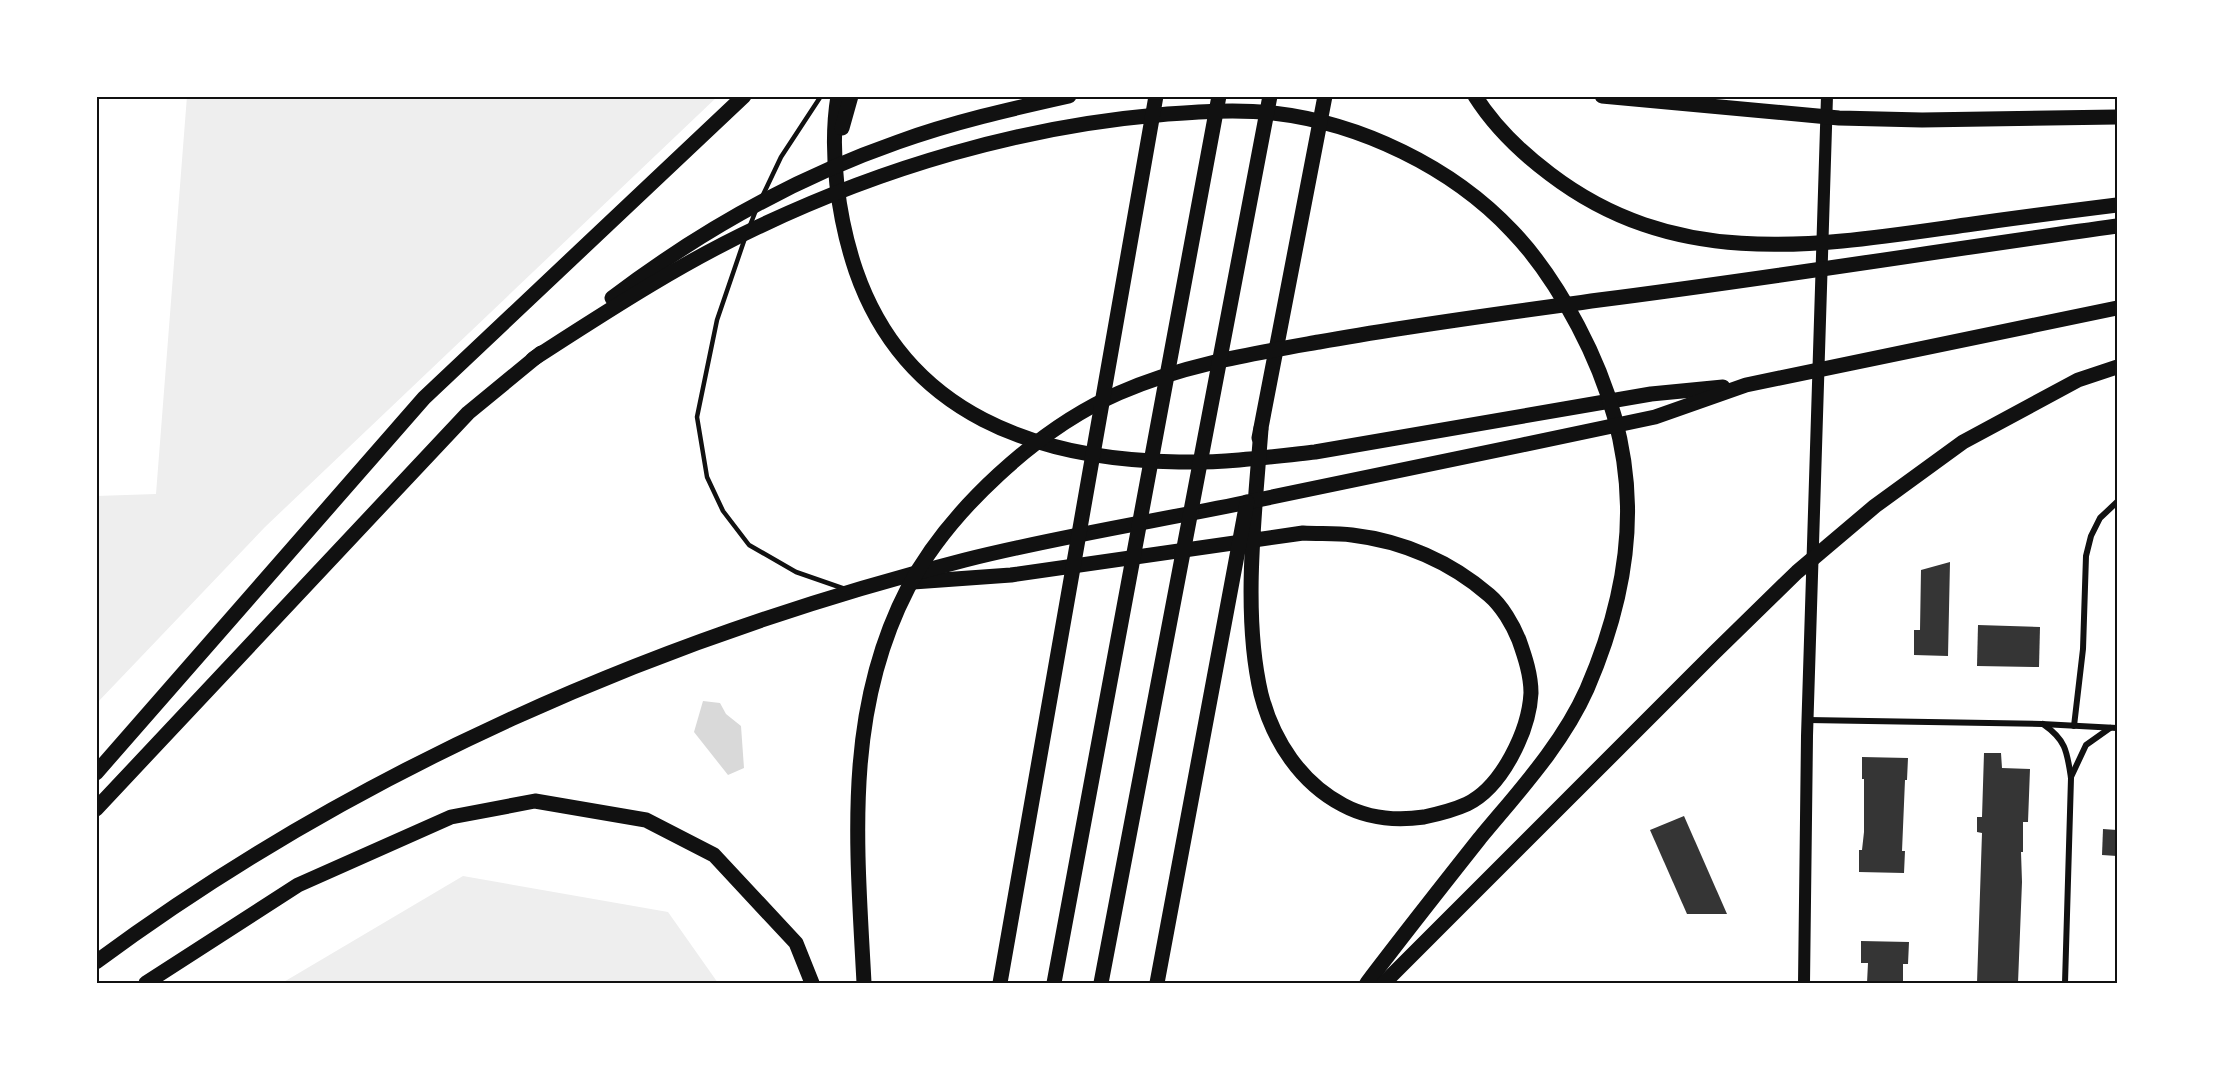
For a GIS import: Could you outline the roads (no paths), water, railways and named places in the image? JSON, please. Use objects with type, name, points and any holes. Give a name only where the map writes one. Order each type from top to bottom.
[{"type":"highway","points":[[96,773],[424,398],[744,96]]},
{"type":"highway","points":[[838,96],[836,151],[841,216],[848,249],[862,288],[884,331],[923,379],[954,402],[985,421],[1059,450],[1103,457],[1181,462],[1315,452],[1573,406],[1651,394],[1746,384],[2117,308]]},
{"type":"highway","points":[[836,151],[851,96]]},
{"type":"highway","points":[[96,808],[468,412],[533,359],[653,276],[711,230],[773,195],[898,142],[999,111],[1069,96]]},
{"type":"highway","points":[[1000,983],[1156,96]]},
{"type":"highway","points":[[1054,983],[1219,96]]},
{"type":"highway","points":[[1101,983],[1270,96]]},
{"type":"highway","points":[[1157,983],[1325,96]]},
{"type":"highway","points":[[1475,96],[1514,143],[1563,184],[1605,209],[1648,227],[1682,237],[1743,244],[1831,242],[1906,235],[2117,205]]},
{"type":"highway","points":[[1602,96],[1839,118],[1922,120],[2117,117]]},
{"type":"highway","points":[[653,276],[832,196],[969,149],[1092,123],[1190,112],[1244,111],[1298,117],[1361,135],[1421,163],[1474,196],[1514,232],[1548,274],[1595,358],[1613,409],[1624,454],[1628,492],[1627,536],[1621,584],[1607,638],[1584,694],[1550,752],[1367,983]]},
{"type":"highway","points":[[864,983],[857,847],[858,780],[870,691],[887,637],[909,586],[940,540],[974,500],[1008,466],[1045,435],[1083,411],[1119,393],[1176,373],[1231,358],[1507,312],[1761,279],[2117,226]]},
{"type":"highway","points":[[1384,983],[1797,572],[1875,506],[1963,442],[2078,380],[2117,367]]},
{"type":"highway","points":[[96,962],[241,864],[361,794],[480,734],[610,676],[743,626],[966,560],[1655,417],[1746,384]]},
{"type":"highway","points":[[880,584],[1011,575],[1303,533],[1351,534],[1397,543],[1444,562],[1491,597],[1514,627],[1526,659],[1531,692],[1525,723],[1517,746],[1504,768],[1489,786],[1468,803],[1436,814],[1393,820],[1356,812],[1311,784],[1281,744],[1270,722],[1261,693],[1254,645],[1252,594],[1254,537],[1261,429]]},
{"type":"highway","points":[[146,983],[298,885],[451,818],[535,801],[646,820],[714,855],[796,942],[812,983]]},
{"type":"main road","points":[[1804,983],[1807,720],[1827,96]]},
{"type":"street","points":[[2074,726],[2083,649],[2086,556],[2091,536],[2100,518],[2117,502]]},
{"type":"street","points":[[1807,720],[2042,724],[2114,728]]},
{"type":"street","points":[[2042,724],[2060,738],[2067,751],[2071,778],[2065,983]]},
{"type":"street","points":[[2071,778],[2086,745],[2114,728]]},
{"type":"lane","points":[[821,96],[781,157],[756,210],[730,276],[717,320],[697,417],[707,477],[723,511],[749,545],[796,572],[853,592]]}]
